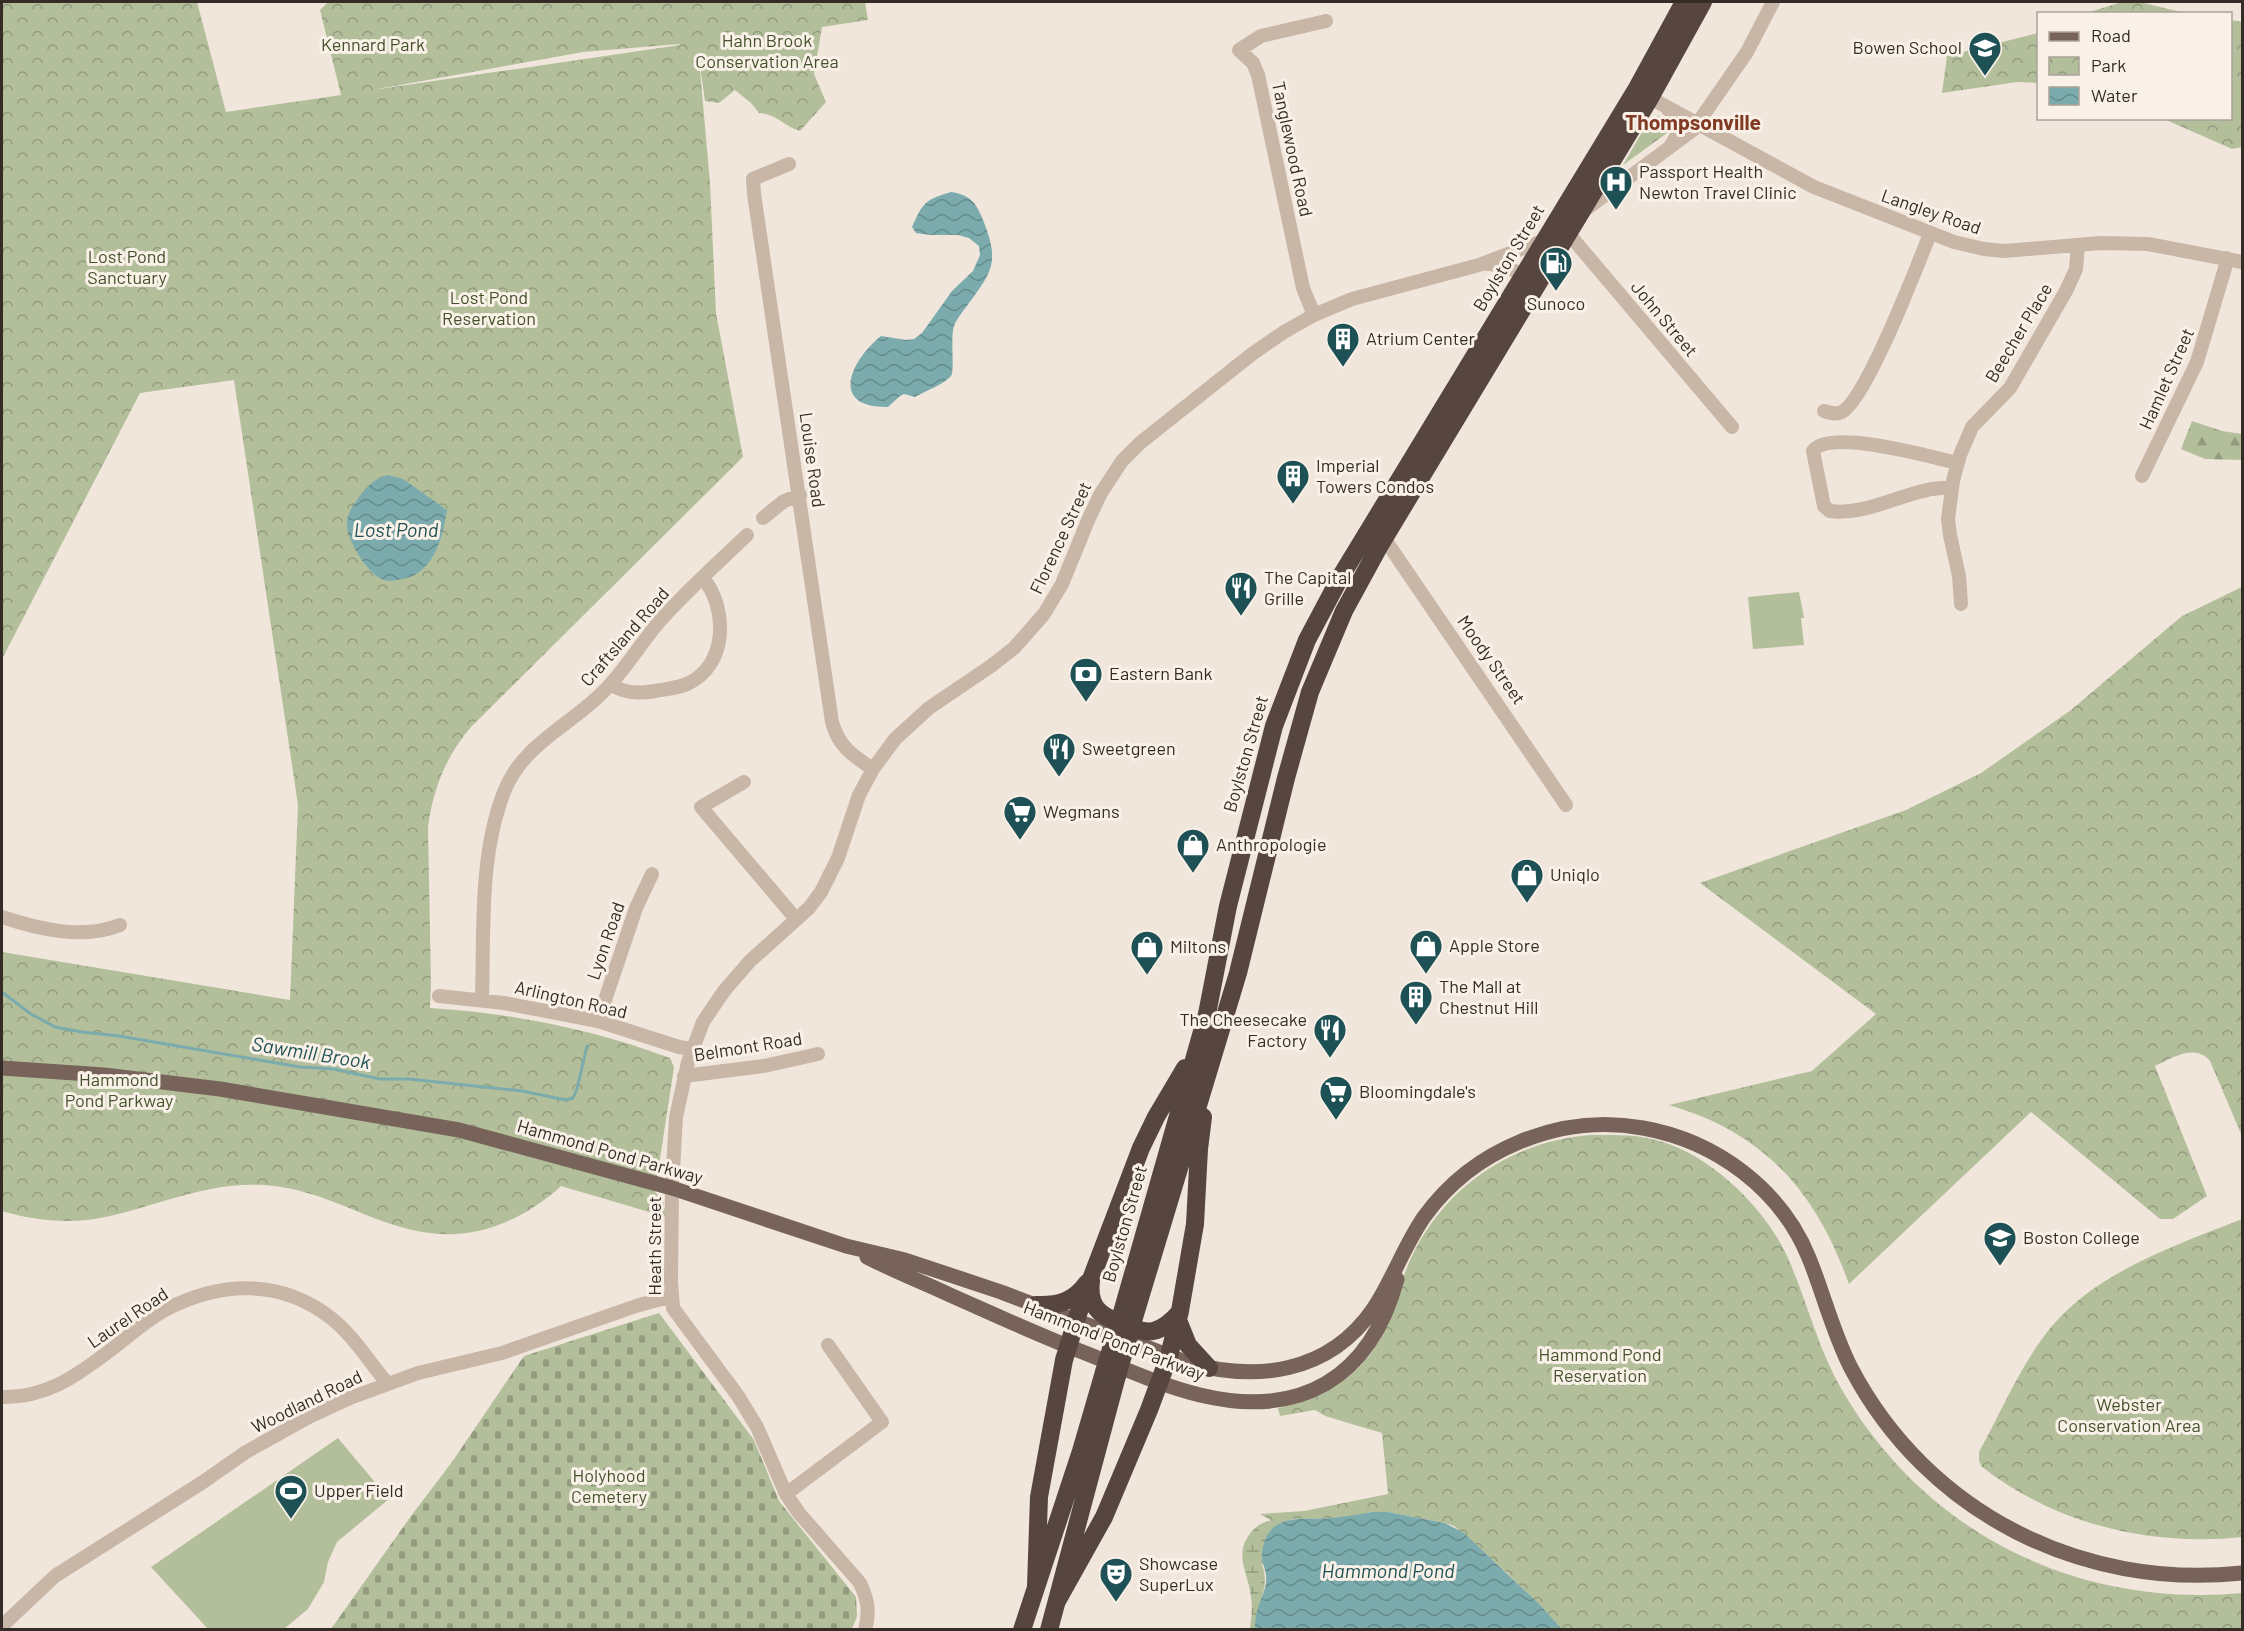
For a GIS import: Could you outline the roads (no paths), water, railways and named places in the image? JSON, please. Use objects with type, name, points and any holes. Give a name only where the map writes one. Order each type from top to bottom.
[{"type":"highway","name":"Boylston Street","points":[[1207,1046],[1212,996],[1228,906],[1274,726],[1295,667],[1337,584],[1522,276],[1545,240],[1649,97],[1684,2]]},
{"type":"highway","name":"Boylston Street","points":[[1049,1629],[1111,1374],[1207,1046],[1238,973],[1286,778],[1310,692],[1344,610],[1384,538],[1581,213],[1703,2]]},
{"type":"highway","points":[[1036,1586],[1040,1484],[1068,1346],[1146,1137],[1207,1046]]},
{"type":"highway","points":[[1057,1601],[1104,1517],[1169,1356],[1196,1224],[1207,1046]]},
{"type":"highway","points":[[1036,1305],[1054,1305],[1067,1301],[1080,1291],[1093,1274]]},
{"type":"highway","points":[[1093,1274],[1090,1292],[1094,1304],[1100,1314],[1110,1320],[1151,1332],[1166,1325],[1179,1315]]},
{"type":"highway","points":[[1179,1315],[1188,1345],[1209,1368]]},
{"type":"highway","name":"Boylston Street","points":[[1022,1629],[1081,1451],[1111,1374]]},
{"type":"main road","name":"Hammond Pond Parkway","points":[[2,1068],[116,1076],[220,1089],[459,1130],[672,1188],[846,1246],[905,1260],[1036,1305],[1169,1356],[1209,1368],[1238,1372],[1269,1372],[1304,1364],[1326,1353],[1352,1334],[1374,1308],[1424,1218],[1447,1191],[1487,1158],[1518,1142],[1560,1129],[1604,1125],[1639,1127],[1688,1140],[1712,1151],[1738,1168],[1785,1213],[1805,1247],[1840,1343],[1865,1393],[1908,1449],[1953,1491],[2018,1533],[2093,1562],[2134,1572],[2167,1575],[2201,1576],[2242,1573]]},
{"type":"main road","name":"Hammond Pond Parkway","points":[[846,1246],[896,1271],[1068,1346],[1160,1382],[1207,1396],[1262,1402],[1298,1396],[1330,1382],[1353,1364],[1376,1333],[1390,1303],[1406,1248]]},
{"type":"street","points":[[1581,213],[1690,132],[1747,52],[1773,2]]},
{"type":"street","name":"Tanglewood Road","points":[[1314,315],[1303,288],[1258,75],[1253,63],[1239,50],[1261,36],[1326,21]]},
{"type":"street","name":"Langley Road","points":[[1649,97],[1814,187],[1930,234],[1964,245],[1995,250],[2112,243],[2148,244],[2242,262]]},
{"type":"street","points":[[1649,97],[1673,115],[1677,125],[1677,135],[1670,147]]},
{"type":"street","name":"Louise Road","points":[[789,164],[753,179],[832,722],[839,741],[873,769]]},
{"type":"street","name":"John Street","points":[[1568,233],[1732,427]]},
{"type":"street","points":[[1824,411],[1839,413],[1855,399],[1901,305],[1930,234]]},
{"type":"street","name":"Florence Street","points":[[798,917],[816,900],[826,884],[853,809],[873,769],[895,739],[916,718],[997,662],[1035,626],[1062,584],[1101,493],[1132,450],[1152,431],[1252,354],[1314,315],[1352,299],[1479,265],[1545,240]]},
{"type":"street","name":"Beecher Place","points":[[1961,604],[1959,576],[1948,528],[1957,463],[1972,427],[2010,388],[2066,291],[2076,269],[2078,245]]},
{"type":"street","name":"Hamlet Street","points":[[2142,476],[2200,355],[2226,258]]},
{"type":"street","name":"Florence Street","points":[[1479,265],[1506,265],[1522,276]]},
{"type":"street","points":[[1952,488],[1938,488],[1866,508],[1830,511],[1824,506],[1813,451],[1821,445],[1857,442],[1957,463]]},
{"type":"street","points":[[763,518],[784,501],[800,495]]},
{"type":"street","name":"Craftsland Road","points":[[482,1000],[488,868],[494,828],[504,793],[517,768],[537,746],[596,699],[611,684],[659,622],[747,535]]},
{"type":"street","name":"Moody Street","points":[[1384,538],[1566,805]]},
{"type":"street","points":[[611,684],[632,693],[676,687],[688,683],[708,666],[719,643],[720,628],[716,601],[703,578]]},
{"type":"street","points":[[744,782],[701,807],[798,917]]},
{"type":"street","name":"Lyon Road","points":[[598,1021],[636,909],[652,874]]},
{"type":"street","points":[[2,917],[29,926],[93,933],[120,925]]},
{"type":"street","name":"Heath Street","points":[[798,917],[763,948],[724,991],[703,1022],[692,1049],[684,1076],[674,1136],[673,1308],[738,1396],[757,1427],[786,1494],[798,1513],[860,1583],[867,1596],[869,1614],[865,1629]]},
{"type":"street","name":"Arlington Road","points":[[439,996],[482,1000],[598,1021],[692,1049]]},
{"type":"street","name":"Belmont Road","points":[[684,1076],[764,1066],[818,1054]]},
{"type":"street","name":"Laurel Road","points":[[2,1397],[30,1396],[67,1381],[166,1309],[199,1296],[232,1287],[261,1288],[286,1293],[312,1305],[331,1318],[349,1335],[388,1384]]},
{"type":"street","name":"Woodland Road","points":[[2,1626],[55,1576],[246,1452],[309,1417],[418,1373],[502,1353],[636,1306],[672,1296]]},
{"type":"street","points":[[786,1494],[882,1422],[828,1346]]},
{"type":"water","points":[[951,192],[968,197],[978,208],[988,234],[992,255],[989,273],[954,326],[951,376],[915,397],[904,394],[888,407],[869,405],[858,400],[852,392],[851,381],[861,358],[881,336],[906,340],[914,339],[922,333],[952,291],[973,271],[980,255],[979,246],[969,238],[958,235],[916,233],[912,227],[919,213],[930,200]]},
{"type":"water","name":"Lost Pond","points":[[388,475],[403,479],[447,510],[443,531],[429,562],[414,575],[391,581],[378,577],[366,565],[351,540],[347,525],[350,511],[363,491],[374,481]]},
{"type":"water","name":"Hammond Pond","points":[[1372,1512],[1388,1512],[1445,1523],[1464,1533],[1562,1629],[1255,1629],[1255,1619],[1266,1580],[1262,1553],[1265,1540],[1278,1524],[1297,1519],[1336,1518]]},
{"type":"waterway","name":"Sawmill Brook","points":[[2,992],[31,1014],[55,1027],[300,1067],[333,1069],[380,1079],[409,1079],[522,1091],[566,1100],[573,1098],[577,1089],[587,1046]]},
{"type":"place","name":"Bowen School","points":[[1985,77]]},
{"type":"place","name":"Passport Health Newton Travel Clinic","points":[[1616,211]]},
{"type":"place","name":"Sunoco","points":[[1556,292]]},
{"type":"place","name":"Atrium Center","points":[[1343,368]]},
{"type":"place","name":"Imperial Towers Condos","points":[[1293,505]]},
{"type":"place","name":"The Capital Grille","points":[[1241,617]]},
{"type":"place","name":"Eastern Bank","points":[[1086,703]]},
{"type":"place","name":"Sweetgreen","points":[[1059,778]]},
{"type":"place","name":"Wegmans","points":[[1020,841]]},
{"type":"place","name":"Anthropologie","points":[[1193,874]]},
{"type":"place","name":"Uniqlo","points":[[1527,904]]},
{"type":"place","name":"Apple Store","points":[[1426,975]]},
{"type":"place","name":"Miltons","points":[[1147,976]]},
{"type":"place","name":"The Mall at Chestnut Hill","points":[[1416,1026]]},
{"type":"place","name":"The Cheesecake Factory","points":[[1330,1059]]},
{"type":"place","name":"Bloomingdale's","points":[[1336,1121]]},
{"type":"place","name":"Boston College","points":[[2000,1267]]},
{"type":"place","name":"Upper Field","points":[[291,1520]]},
{"type":"place","name":"Showcase SuperLux","points":[[1116,1603]]},
{"type":"district","name":"Thompsonville","points":[[1693,123]]},
{"type":"park label","name":"Kennard Park","points":[[373,45]]},
{"type":"park label","name":"Hahn Brook Conservation Area","points":[[767,51]]},
{"type":"park label","name":"Lost Pond Sanctuary","points":[[127,267]]},
{"type":"park label","name":"Lost Pond Reservation","points":[[489,308]]},
{"type":"park label","name":"Hammond Pond Reservation","points":[[1600,1365]]},
{"type":"park label","name":"Webster Conservation Area","points":[[2129,1415]]},
{"type":"park label","name":"Holyhood Cemetery","points":[[609,1486]]}]
